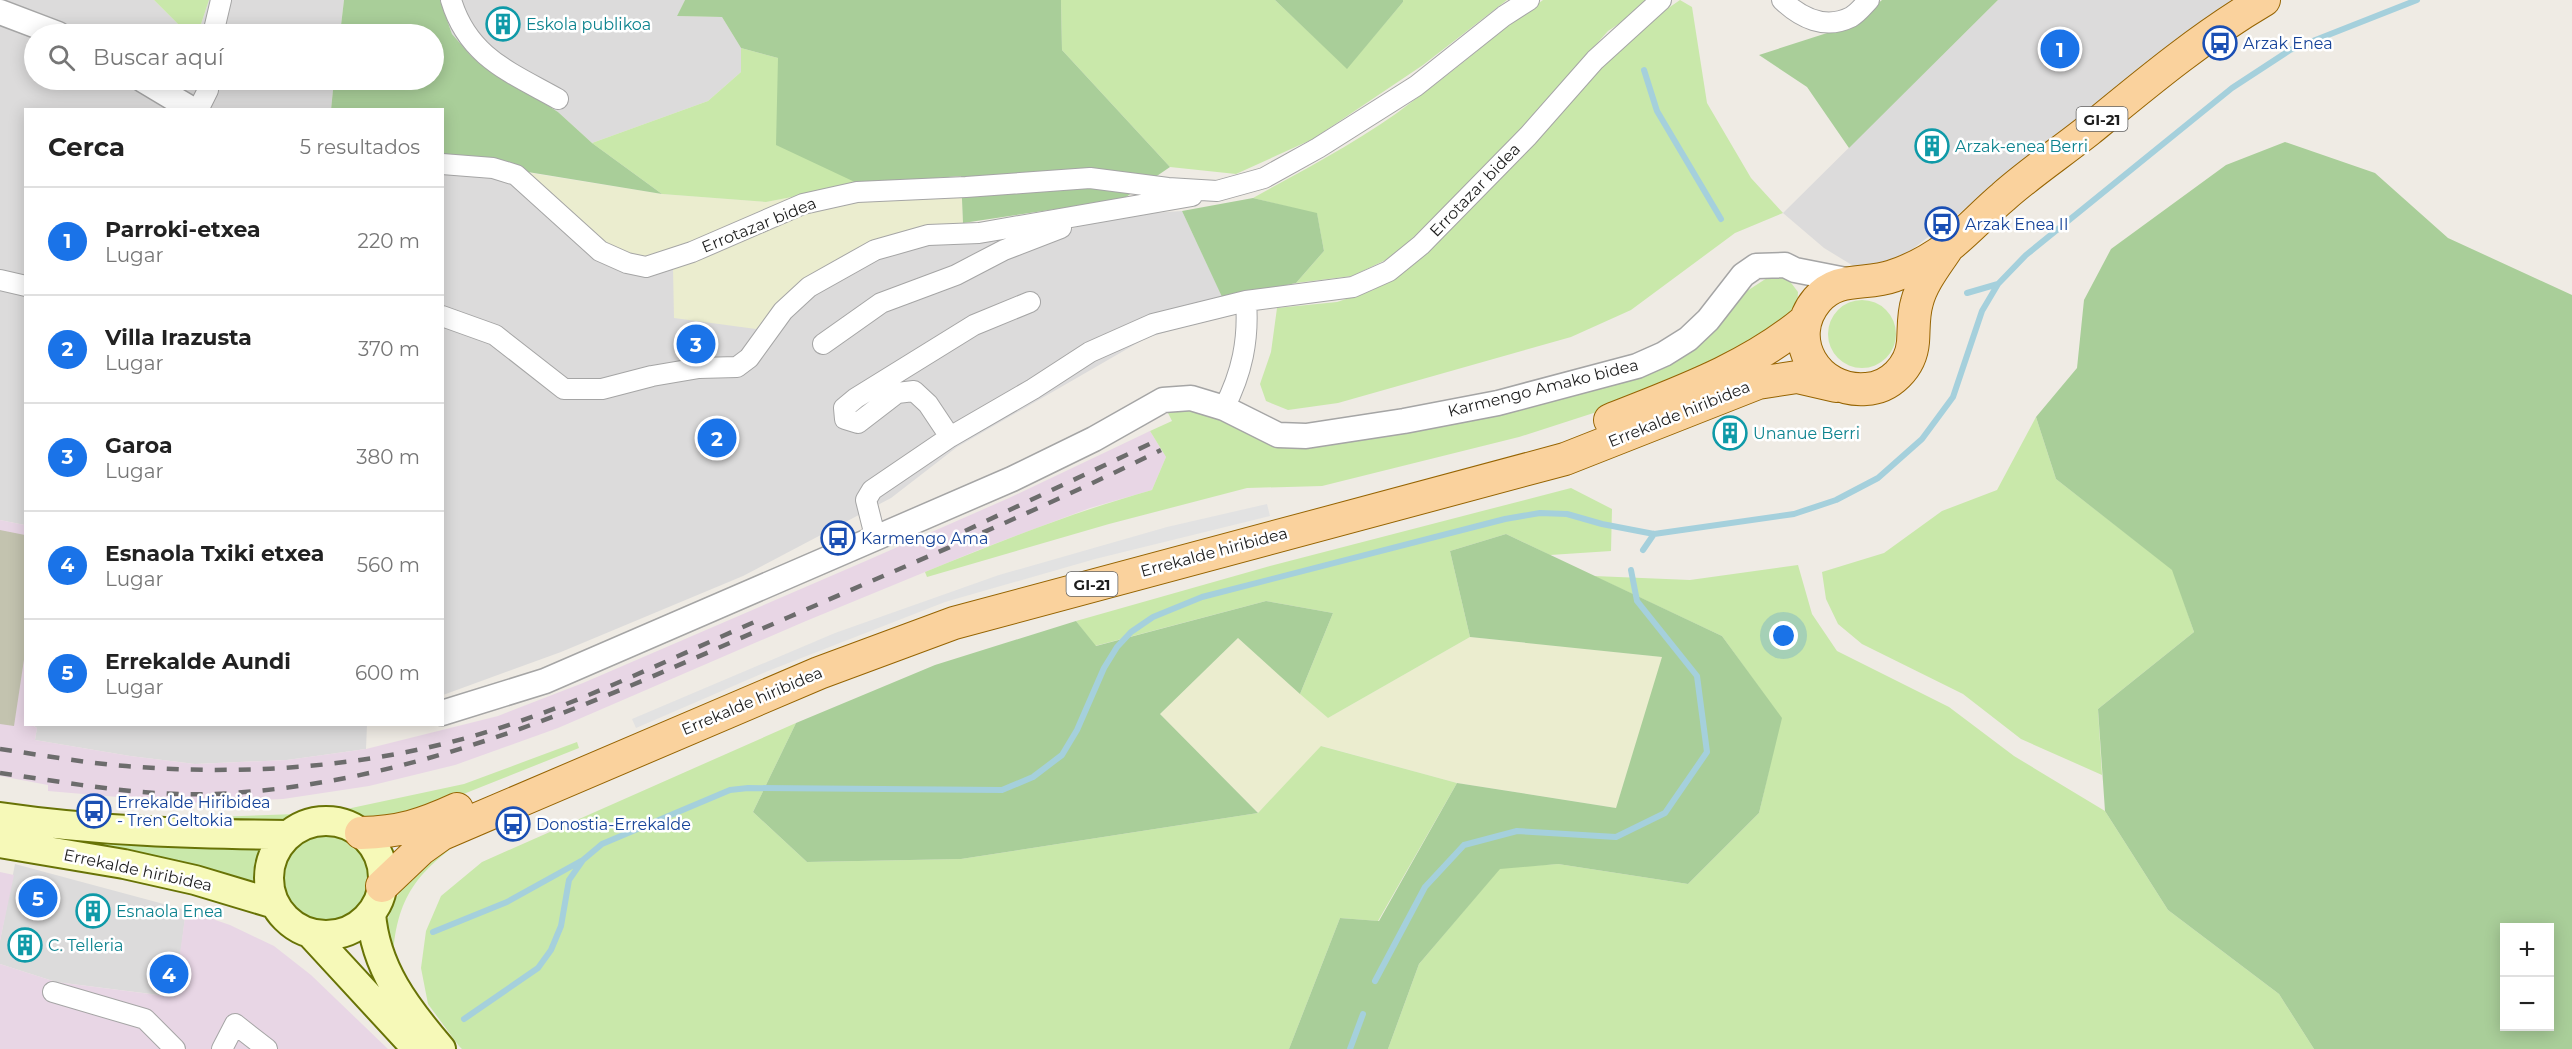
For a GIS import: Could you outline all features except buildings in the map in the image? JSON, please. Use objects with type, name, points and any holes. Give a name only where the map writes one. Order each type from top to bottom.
[{"type":"main road","name":"GI-21","points":[[1810,313],[1826,291],[1858,281],[1892,277],[1948,246],[2003,196],[2197,43],[2264,0]]},
{"type":"main road","points":[[1913,326],[1917,302],[1948,246]]},
{"type":"main road","points":[[1858,281],[1880,285],[1893,292],[1908,310],[1913,326]]},
{"type":"main road","points":[[1810,313],[1804,336],[1806,351],[1813,365],[1823,377],[1836,386]]},
{"type":"main road","name":"Errekalde hiribidea","points":[[361,833],[392,832],[426,822],[810,659],[924,616],[1032,581],[1451,472],[1517,454],[1577,433],[1747,362],[1780,342],[1810,313]]},
{"type":"main road","name":"GI-21","points":[[1836,386],[1854,390],[1873,389],[1887,383],[1908,362],[1913,345],[1913,326]]},
{"type":"main road","name":"Errekalde hiribidea","points":[[376,900],[421,849],[442,834],[741,705],[903,640],[1050,596],[1565,459],[1758,383],[1797,376],[1836,386]]},
{"type":"main road","points":[[0,812],[103,828]]},
{"type":"main road","name":"Errekalde hiribidea","points":[[0,817],[68,827],[288,835]]},
{"type":"main road","points":[[376,900],[362,923],[346,932],[328,936],[310,933],[293,926],[280,913],[271,897],[268,879],[271,860],[278,846],[288,835],[301,826],[316,822],[332,821],[348,825],[361,833],[372,845],[379,858],[383,874],[376,900],[373,937],[385,971],[401,998],[441,1049]]},
{"type":"main road","name":"Errekalde hiribidea","points":[[0,843],[195,880],[275,904]]},
{"type":"main road","points":[[310,933],[417,1049]]},
{"type":"street","points":[[215,24],[221,0]]},
{"type":"street","points":[[451,0],[468,36],[488,59],[558,99]]},
{"type":"street","name":"Errotazar bidea","points":[[444,317],[495,335],[564,389],[602,389],[652,376],[699,368],[737,367],[749,358],[783,312],[809,287],[875,250],[928,235],[979,233],[1154,204],[1217,191],[1264,178],[1318,148],[1416,86],[1504,16],[1529,0]]},
{"type":"street","name":"Errotazar bidea","points":[[875,536],[866,500],[872,490],[950,437],[1033,389],[1090,352],[1153,324],[1246,301],[1353,287],[1389,271],[1421,245],[1528,136],[1595,60],[1661,0]]},
{"type":"street","points":[[1782,0],[1804,17],[1826,24],[1852,16],[1869,0]]},
{"type":"street","points":[[0,12],[32,24]]},
{"type":"street","points":[[160,90],[190,108]]},
{"type":"street","points":[[199,108],[208,90]]},
{"type":"street","name":"Errotazar bidea","points":[[444,164],[493,168],[516,175],[600,251],[627,263],[646,267],[692,252],[803,204],[857,192],[1090,178],[1168,188],[1217,191]]},
{"type":"street","name":"Errotazar bidea","points":[[823,344],[881,303],[956,274],[1004,250],[1102,211]]},
{"type":"street","name":"Karmengo Amako bidea","points":[[1224,408],[1278,435],[1306,436],[1498,403],[1637,366],[1664,354],[1695,333],[1743,275],[1756,266],[1785,265],[1795,270],[1858,281]]},
{"type":"street","points":[[1795,270],[1810,313]]},
{"type":"street","points":[[0,280],[24,286]]},
{"type":"street","points":[[444,711],[545,681],[875,536],[1012,479],[1094,439],[1163,400],[1191,398],[1224,408],[1238,380],[1244,359],[1248,326],[1246,301]]},
{"type":"street","points":[[950,437],[928,404],[914,391],[897,393],[858,423],[845,418],[844,408],[856,398],[974,325],[1030,302]]},
{"type":"street","points":[[53,992],[145,1019],[175,1049]]},
{"type":"street","points":[[222,1049],[235,1024],[267,1049]]},
{"type":"shaded area","points":[[0,0],[154,0],[178,24],[24,24],[24,90],[333,90],[331,108],[24,108],[24,525],[0,520]]},
{"type":"shaded area","points":[[209,0],[344,0],[341,24],[201,24]]},
{"type":"shaded area","points":[[440,0],[685,0],[677,16],[722,17],[741,48],[741,72],[708,101],[592,143],[558,112],[472,57],[452,34]]},
{"type":"shaded area","points":[[1998,0],[2239,0],[1906,254],[1860,270],[1824,248],[1783,213]]},
{"type":"shaded area","points":[[444,158],[489,163],[789,294],[937,227],[1050,237],[1106,216],[1182,211],[1230,313],[1146,338],[957,447],[891,498],[743,576],[561,652],[444,695]]},
{"type":"shaded area","points":[[524,172],[662,194],[766,202],[859,184],[961,176],[963,223],[937,227],[789,294],[756,329],[674,318],[673,268],[605,246]]},
{"type":"shaded area","points":[[1150,431],[1166,457],[1152,490],[1090,508],[981,549],[806,621],[558,728],[455,765],[369,786],[283,799],[188,803],[48,791],[48,785],[0,776],[0,520],[24,525],[24,726],[37,728],[35,740],[195,764],[287,760],[366,749],[498,716],[583,683],[1009,498]]},
{"type":"shaded area","points":[[1267,504],[1270,516],[1095,559],[945,602],[768,671],[636,728],[632,719],[835,633],[999,575],[1167,527]]},
{"type":"shaded area","points":[[0,530],[24,535],[24,660],[14,726],[0,724]]},
{"type":"shaded area","points":[[1470,637],[1663,657],[1616,808],[1457,783],[1322,746],[1258,813],[1160,714],[1238,638],[1328,718]]},
{"type":"shaded area","points":[[34,726],[367,726],[366,749],[287,760],[195,764],[35,740],[37,728]]},
{"type":"shaded area","points":[[15,864],[186,910],[175,997],[56,982],[0,964],[0,941]]},
{"type":"shaded area","points":[[0,872],[14,875],[0,941]]},
{"type":"shaded area","points":[[186,910],[230,925],[274,946],[311,975],[388,1049],[0,1049],[0,964],[56,982],[174,997]]},
{"type":"green space","points":[[154,0],[209,0],[201,24],[178,24]]},
{"type":"green space","points":[[344,0],[440,0],[452,34],[472,57],[558,112],[592,143],[662,194],[444,158],[444,108],[331,108],[333,90],[444,90],[444,24],[341,24]]},
{"type":"green space","points":[[685,0],[1061,0],[1062,50],[1170,167],[1123,199],[963,223],[961,176],[859,184],[776,145],[778,58],[741,48],[722,17],[677,16]]},
{"type":"green space","points":[[1061,0],[1275,0],[1347,68],[1403,0],[1507,0],[1423,65],[1313,139],[1236,174],[1170,167],[1062,50]]},
{"type":"green space","points":[[1275,0],[1403,0],[1403,2],[1347,69]]},
{"type":"green space","points":[[1543,0],[1646,0],[1643,8],[1608,31],[1502,151],[1394,256],[1352,276],[1296,283],[1324,251],[1317,214],[1253,198],[1375,128]]},
{"type":"green space","points":[[1680,0],[1692,7],[1707,103],[1751,178],[1783,213],[1735,233],[1631,310],[1571,337],[1338,403],[1288,410],[1266,401],[1260,384],[1271,352],[1277,308],[1337,302],[1373,290],[1412,266],[1519,160],[1602,64],[1654,18]]},
{"type":"green space","points":[[1882,0],[1998,0],[1849,148],[1807,87],[1759,55],[1852,25]]},
{"type":"green space","points":[[741,48],[778,58],[859,184],[766,202],[662,194],[592,143],[708,101],[741,72]]},
{"type":"green space","points":[[2285,142],[2375,173],[2448,238],[2572,295],[2572,1049],[2314,1049],[2279,994],[2168,910],[2105,811],[2098,709],[2194,632],[2172,570],[2056,479],[2036,417],[2077,368],[2084,300],[2111,249],[2226,165]]},
{"type":"green space","points":[[1253,198],[1317,213],[1324,251],[1296,283],[1223,299],[1182,211]]},
{"type":"green space","points":[[1776,275],[1789,280],[1798,292],[1797,308],[1755,350],[1609,408],[1519,437],[1322,486],[1247,488],[1109,524],[927,577],[925,572],[1037,528],[1152,490],[1166,457],[1150,431],[1172,421],[1168,413],[1190,408],[1203,410],[1258,438],[1515,405],[1720,323],[1747,291]]},
{"type":"green space","points":[[1862,300],[1875,303],[1886,310],[1893,321],[1896,334],[1893,347],[1886,358],[1875,365],[1862,368],[1849,365],[1838,358],[1831,347],[1828,334],[1831,321],[1838,310],[1849,303]]},
{"type":"green space","points":[[2036,417],[2056,479],[2173,570],[2194,632],[2098,709],[2102,775],[2021,739],[1963,694],[1862,644],[1838,624],[1826,599],[1822,572],[1884,553],[1942,511],[1997,490]]},
{"type":"green space","points":[[1571,488],[1612,509],[1611,551],[1550,555],[1506,534],[1450,551],[1470,637],[1328,718],[1300,694],[1333,613],[1266,601],[1095,646],[1076,621],[1270,566]]},
{"type":"green space","points":[[1506,534],[1722,636],[1782,718],[1759,813],[1688,884],[1558,864],[1500,869],[1419,964],[1388,1049],[1289,1049],[1340,918],[1379,921],[1457,783],[1616,808],[1662,657],[1470,637],[1450,551]]},
{"type":"green space","points":[[1798,565],[1812,614],[1837,651],[1949,707],[2014,756],[2105,811],[2168,910],[2279,994],[2314,1049],[1388,1049],[1419,964],[1500,868],[1558,864],[1688,884],[1759,813],[1781,718],[1722,636],[1594,576],[1690,580]]},
{"type":"green space","points":[[1266,601],[1333,613],[1300,694],[1238,638],[1160,714],[1258,813],[961,859],[807,862],[753,812],[796,723],[935,665],[1076,621],[1096,646]]},
{"type":"green space","points":[[796,723],[753,812],[807,862],[961,859],[1258,813],[1321,746],[1457,783],[1378,921],[1340,918],[1289,1049],[462,1049],[459,1046],[428,1004],[421,968],[426,931],[441,896],[482,862]]},
{"type":"green space","points":[[577,742],[579,748],[466,793],[423,814],[367,820],[342,810],[464,784]]},
{"type":"green space","points":[[296,814],[285,822],[221,824],[213,817]]},
{"type":"green space","points":[[472,833],[439,858],[415,884],[400,915],[395,934],[393,957],[386,923],[407,873]]},
{"type":"green space","points":[[326,836],[343,839],[358,849],[368,864],[371,881],[368,898],[358,913],[343,923],[326,926],[309,923],[294,913],[284,898],[281,881],[284,864],[294,849],[309,839]]},
{"type":"green space","points":[[114,837],[260,847],[253,882],[102,845]]},
{"type":"waterway","points":[[464,1019],[538,968],[551,950],[561,926],[569,880],[583,860],[602,844],[730,790],[748,788],[1002,790],[1033,777],[1062,755],[1077,730],[1104,668],[1117,647],[1131,632],[1153,617],[1202,597],[1505,519],[1540,513],[1567,514],[1602,524],[1654,534],[1794,514],[1836,500],[1878,478],[1922,439],[1953,397],[1982,311],[1998,284],[2026,255],[2232,88],[2290,50],[2417,0]]},
{"type":"waterway","points":[[1644,70],[1657,111],[1721,219]]},
{"type":"waterway","points":[[1967,293],[1998,284]]},
{"type":"waterway","points":[[1643,550],[1654,534]]},
{"type":"waterway","points":[[1375,981],[1425,887],[1464,845],[1517,831],[1616,837],[1665,813],[1707,752],[1697,676],[1637,601],[1631,570]]},
{"type":"waterway","points":[[433,932],[507,902],[581,861]]},
{"type":"waterway","points":[[1350,1049],[1363,1014]]},
{"type":"railway","points":[[965,531],[1156,441]]},
{"type":"railway","points":[[0,773],[145,792],[233,793],[307,785],[380,771],[450,752],[586,704],[654,676],[1023,515],[1161,450]]},
{"type":"railway","points":[[0,749],[110,765],[208,770],[289,768],[370,758],[451,742],[530,718],[759,620]]},
{"type":"place","name":"Eskola publikoa","points":[[503,24]]},
{"type":"place","name":"Arzak Enea","points":[[2220,43]]},
{"type":"place","name":"Parroki-etxea","points":[[2060,49]]},
{"type":"place","name":"Arzak-enea Berri","points":[[1932,146]]},
{"type":"place","name":"Arzak Enea II","points":[[1942,224]]},
{"type":"place","name":"Garoa","points":[[696,344]]},
{"type":"place","name":"Unanue Berri","points":[[1730,433]]},
{"type":"place","name":"Villa Irazusta","points":[[717,438]]},
{"type":"place","name":"Karmengo Ama","points":[[838,538]]},
{"type":"place","name":"Errekalde Hiribidea - Tren Geltokia","points":[[94,811]]},
{"type":"place","name":"Donostia-Errekalde","points":[[513,824]]},
{"type":"place","name":"Errekalde Aundi","points":[[38,898]]},
{"type":"place","name":"Esnaola Enea","points":[[93,911]]},
{"type":"place","name":"C. Telleria","points":[[25,945]]},
{"type":"place","name":"Esnaola Txiki etxea","points":[[169,974]]}]
